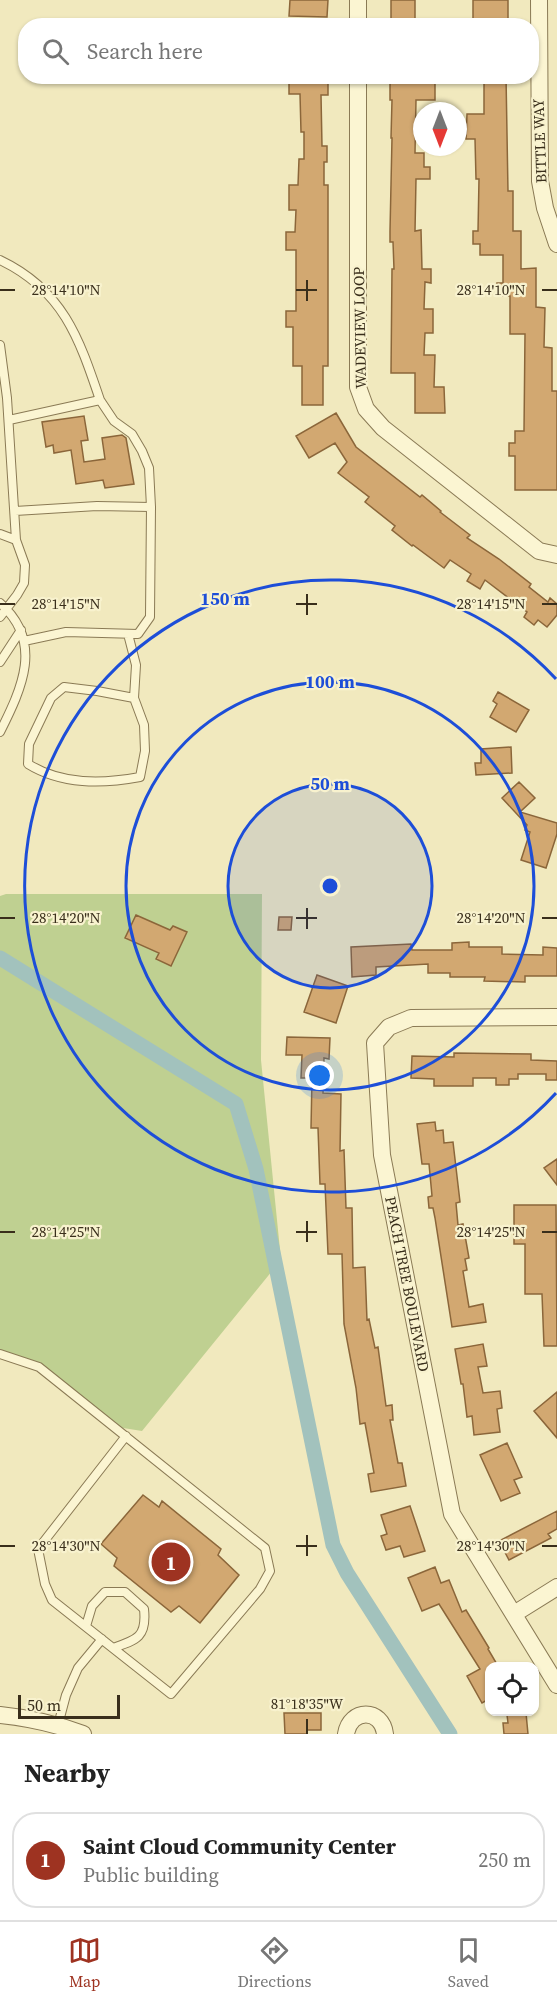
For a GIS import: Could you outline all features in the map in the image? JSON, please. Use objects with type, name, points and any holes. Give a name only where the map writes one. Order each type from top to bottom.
[{"type":"street","points":[[358,0],[358,18]]},
{"type":"street","name":"BITTLE WAY","points":[[539,0],[540,181],[545,208],[557,244]]},
{"type":"street","name":"WADEVIEW LOOP","points":[[358,84],[358,387],[366,409],[383,428],[539,551],[557,555]]},
{"type":"street","name":"PEACH TREE BOULEVARD","points":[[557,1017],[411,1018],[389,1027],[375,1043],[382,1155],[452,1514],[557,1685]]},
{"type":"street","points":[[514,1614],[557,1587]]},
{"type":"street","points":[[346,1734],[351,1721],[368,1714],[379,1720],[385,1734]]},
{"type":"street","points":[[0,1715],[58,1725],[83,1734]]},
{"type":"lane","points":[[0,260],[32,279],[69,320],[82,347],[100,400],[114,421],[132,434],[149,468],[150,617],[138,634],[66,632],[24,641]]},
{"type":"lane","points":[[0,345],[9,420],[16,540],[25,565],[24,583],[3,606],[0,617]]},
{"type":"lane","points":[[9,420],[100,400]]},
{"type":"lane","points":[[15,511],[97,506],[151,507]]},
{"type":"lane","points":[[0,534],[16,540]]},
{"type":"lane","points":[[0,732],[21,683],[27,650],[21,630],[3,606]]},
{"type":"lane","points":[[0,662],[21,630]]},
{"type":"lane","points":[[128,634],[136,665],[134,698],[144,725],[145,751],[140,777],[114,782],[71,781],[38,771],[28,764],[29,744],[51,698],[64,687],[134,698]]},
{"type":"lane","points":[[0,1354],[39,1367],[126,1436],[265,1548],[270,1571],[260,1589],[171,1694],[52,1600],[45,1584],[38,1549],[126,1436]]},
{"type":"lane","points":[[86,1626],[92,1606],[105,1592],[125,1592],[144,1609],[145,1622],[141,1634],[133,1642],[113,1648]]},
{"type":"lane","points":[[58,1725],[66,1695],[78,1668],[102,1639]]},
{"type":"green space","points":[[6,894],[262,894],[261,1060],[281,1260],[142,1431],[117,1427],[38,1371],[6,1352],[0,1352],[0,896]]},
{"type":"building","points":[[290,0],[328,0],[327,17],[289,16]]},
{"type":"building","points":[[391,0],[415,0],[415,18],[391,18]]},
{"type":"building","points":[[473,0],[508,0],[508,18],[473,18]]},
{"type":"building","points":[[289,84],[328,84],[328,95],[321,95],[322,146],[327,146],[324,185],[328,185],[328,366],[323,366],[323,405],[302,405],[302,366],[293,366],[293,327],[286,327],[286,311],[296,311],[296,250],[286,250],[286,232],[295,232],[296,210],[289,210],[289,185],[298,185],[299,159],[304,159],[300,94],[289,94]]},
{"type":"building","points":[[390,84],[435,84],[435,100],[413,102],[413,156],[424,156],[424,167],[430,167],[430,179],[416,179],[415,231],[421,230],[422,269],[431,269],[431,283],[425,282],[424,309],[433,309],[433,333],[425,333],[424,355],[435,355],[434,387],[444,387],[445,413],[415,413],[415,373],[391,373],[392,269],[394,269],[393,242],[390,242],[392,100],[390,100]]},
{"type":"building","points":[[484,84],[506,84],[508,191],[513,191],[513,231],[521,231],[521,269],[536,268],[536,307],[545,308],[544,347],[552,348],[552,391],[557,391],[557,490],[515,490],[515,456],[509,456],[509,443],[515,443],[515,431],[524,431],[525,334],[510,334],[510,296],[497,296],[497,283],[503,283],[503,255],[480,255],[480,244],[473,244],[473,231],[478,231],[479,179],[476,179],[475,139],[467,139],[467,114],[484,114]]},
{"type":"building","points":[[336,413],[356,447],[420,497],[422,495],[470,535],[467,538],[531,584],[529,587],[548,602],[550,598],[557,604],[557,615],[547,627],[538,620],[534,625],[524,617],[527,612],[485,580],[480,589],[467,581],[471,574],[450,560],[444,568],[392,530],[395,526],[365,502],[369,497],[338,473],[347,462],[335,443],[309,458],[296,436]]},
{"type":"building","points":[[84,416],[88,440],[81,441],[84,462],[105,459],[102,438],[122,435],[126,438],[134,484],[105,488],[103,480],[76,484],[71,450],[54,453],[53,445],[46,447],[42,422]]},
{"type":"building","points":[[498,692],[529,710],[516,732],[490,717],[497,704],[493,701]]},
{"type":"building","points":[[511,747],[512,773],[476,775],[475,763],[481,763],[481,749]]},
{"type":"building","points":[[519,782],[535,798],[520,812],[557,823],[557,834],[546,868],[521,860],[530,832],[525,830],[527,825],[502,798]]},
{"type":"building","points":[[136,915],[170,930],[173,926],[187,932],[171,966],[156,959],[159,953],[125,938]]},
{"type":"building","points":[[279,917],[292,917],[291,930],[278,930]]},
{"type":"building","points":[[469,942],[469,947],[502,947],[502,954],[543,955],[543,947],[557,948],[557,976],[525,976],[525,982],[484,981],[485,977],[450,977],[450,973],[428,973],[428,964],[376,967],[376,975],[352,977],[351,947],[411,944],[412,950],[452,950],[452,943]]},
{"type":"building","points":[[317,975],[348,986],[336,1023],[304,1012]]},
{"type":"building","points":[[287,1037],[330,1038],[329,1059],[324,1058],[323,1093],[341,1094],[340,1151],[344,1150],[346,1208],[352,1208],[353,1268],[365,1267],[367,1320],[369,1319],[375,1348],[378,1347],[386,1406],[392,1405],[393,1420],[390,1420],[398,1463],[402,1463],[406,1486],[371,1492],[368,1474],[374,1473],[365,1423],[360,1424],[344,1324],[342,1254],[328,1254],[325,1184],[320,1184],[318,1128],[311,1128],[312,1078],[301,1078],[302,1055],[286,1055]]},
{"type":"building","points":[[454,1053],[531,1054],[531,1060],[557,1061],[557,1080],[546,1080],[546,1074],[518,1074],[518,1079],[509,1079],[509,1085],[496,1085],[496,1078],[473,1078],[473,1086],[434,1086],[434,1079],[411,1078],[412,1056],[454,1057]]},
{"type":"building","points":[[435,1122],[436,1131],[443,1130],[444,1143],[453,1142],[460,1202],[456,1203],[458,1225],[463,1224],[469,1258],[465,1259],[467,1270],[463,1271],[469,1307],[483,1304],[486,1322],[452,1327],[435,1218],[433,1208],[429,1208],[428,1197],[432,1196],[429,1164],[422,1164],[417,1124]]},
{"type":"building","points":[[557,1159],[557,1185],[544,1168]]},
{"type":"building","points":[[514,1205],[556,1205],[557,1346],[544,1346],[542,1294],[525,1294],[525,1244],[514,1244]]},
{"type":"building","points":[[483,1344],[487,1366],[478,1367],[483,1393],[500,1391],[502,1408],[497,1409],[500,1432],[474,1435],[472,1416],[467,1417],[455,1349]]},
{"type":"building","points":[[557,1392],[557,1438],[534,1411]]},
{"type":"building","points":[[507,1443],[522,1477],[514,1480],[520,1493],[501,1501],[480,1455]]},
{"type":"building","points":[[143,1495],[159,1507],[162,1501],[221,1549],[218,1555],[239,1575],[200,1623],[179,1606],[171,1612],[114,1566],[117,1558],[101,1544]]},
{"type":"building","points":[[410,1506],[425,1551],[404,1557],[400,1546],[386,1550],[381,1536],[387,1534],[381,1515]]},
{"type":"building","points":[[557,1511],[557,1529],[548,1534],[551,1538],[509,1560],[499,1541]]},
{"type":"building","points":[[435,1567],[441,1583],[449,1580],[462,1612],[466,1610],[496,1662],[485,1662],[485,1701],[482,1703],[467,1676],[480,1669],[439,1604],[422,1611],[408,1578]]},
{"type":"building","points":[[284,1713],[321,1713],[321,1730],[307,1730],[307,1734],[285,1734]]},
{"type":"building","points":[[507,1716],[526,1716],[528,1734],[504,1734],[503,1723],[508,1723]]},
{"type":"waterway","points":[[0,958],[236,1104],[256,1169],[333,1545],[347,1573],[450,1734]]},
{"type":"place","name":"Saint Cloud Community Center","points":[[171,1562]]}]
